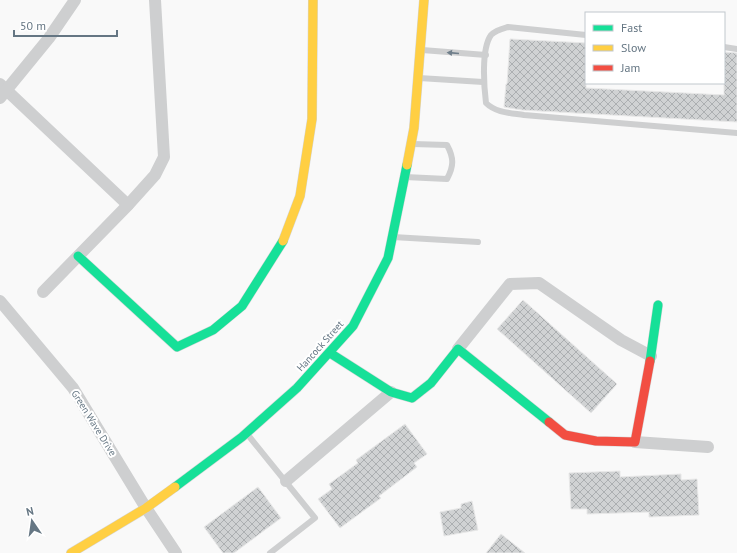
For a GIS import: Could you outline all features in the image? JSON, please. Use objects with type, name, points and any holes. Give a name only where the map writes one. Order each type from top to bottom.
[{"type":"street","points":[[75,0],[49,38],[2,91],[128,205]]},
{"type":"street","points":[[44,292],[155,175],[164,157],[155,0]]},
{"type":"street","points":[[78,256],[177,347],[213,330],[242,306],[281,245],[300,196],[312,119],[313,0]]},
{"type":"street","name":"Hancock Street","points":[[71,553],[146,508],[247,433],[297,388],[353,326],[388,258],[414,128],[424,0]]},
{"type":"street","points":[[330,353],[391,392],[412,398],[431,382],[510,284],[539,283],[620,340],[650,356]]},
{"type":"street","name":"Green Wave Drive","points":[[0,301],[73,388],[146,508],[176,553]]},
{"type":"street","points":[[636,442],[658,305]]},
{"type":"street","points":[[458,349],[565,435],[596,441],[708,447]]},
{"type":"street","points":[[286,482],[391,392]]},
{"type":"lane","points":[[585,35],[508,27],[497,30],[488,42],[486,55],[483,82],[486,103],[490,108],[524,115],[737,133]]},
{"type":"lane","points":[[725,48],[737,49]]},
{"type":"lane","points":[[420,50],[486,55]]},
{"type":"lane","points":[[418,78],[483,82]]},
{"type":"lane","points":[[404,177],[446,179],[451,171],[451,153],[446,145],[410,144]]},
{"type":"lane","points":[[392,237],[478,242]]},
{"type":"lane","points":[[247,433],[315,518],[270,553]]},
{"type":"building","points":[[510,39],[585,43],[586,88],[724,95],[725,52],[737,53],[737,122],[522,110],[504,107]]},
{"type":"building","points":[[523,300],[617,384],[591,413],[497,329]]},
{"type":"building","points":[[405,424],[427,454],[414,463],[417,467],[379,496],[381,498],[340,528],[318,499],[332,489],[329,484],[358,463],[356,460]]},
{"type":"building","points":[[620,471],[620,477],[681,474],[681,480],[697,479],[699,515],[649,517],[649,512],[587,514],[587,509],[571,509],[569,473]]},
{"type":"building","points":[[258,487],[281,518],[234,553],[223,553],[204,527]]},
{"type":"building","points":[[472,501],[478,530],[444,536],[440,512],[461,508],[461,504]]},
{"type":"building","points":[[501,534],[525,553],[486,553]]},
{"type":"traffic: fast","points":[[175,487],[242,437],[297,388],[353,326],[388,258],[407,165]]},
{"type":"traffic: fast","points":[[78,256],[177,347],[213,330],[242,306],[283,241]]},
{"type":"traffic: fast","points":[[650,361],[658,305]]},
{"type":"traffic: fast","points":[[330,353],[391,392],[412,398],[431,383],[458,349],[549,422]]},
{"type":"traffic: slow","points":[[283,241],[300,196],[312,119],[313,0]]},
{"type":"traffic: slow","points":[[407,165],[414,128],[424,0]]},
{"type":"traffic: slow","points":[[71,553],[146,508],[175,487]]},
{"type":"traffic: jam","points":[[549,422],[565,435],[596,441],[635,442],[650,361]]}]
